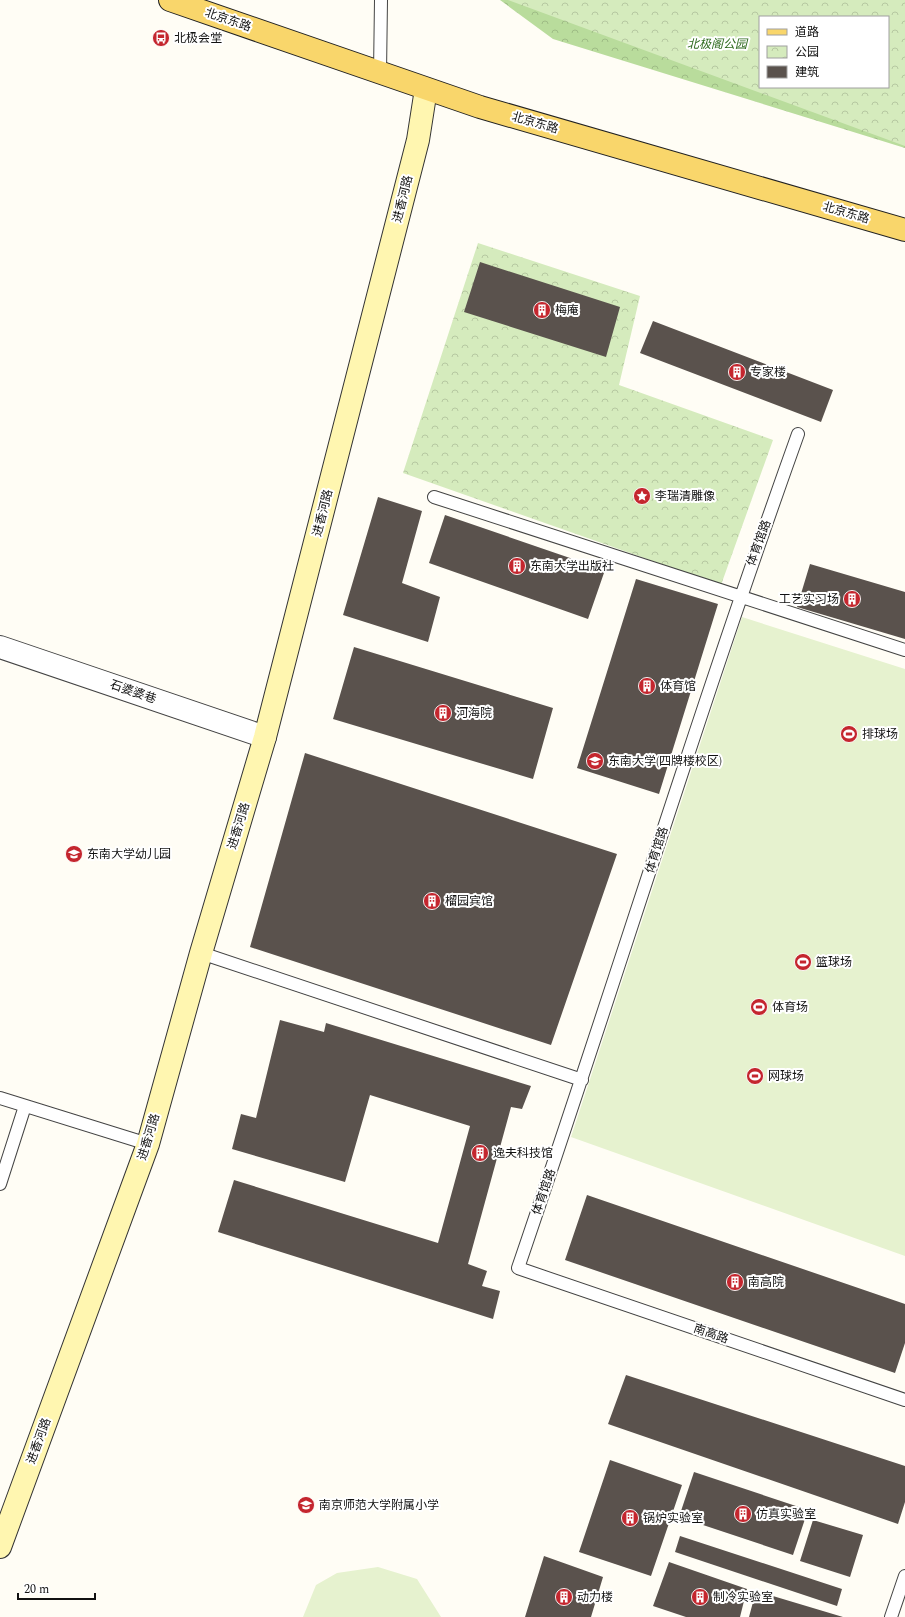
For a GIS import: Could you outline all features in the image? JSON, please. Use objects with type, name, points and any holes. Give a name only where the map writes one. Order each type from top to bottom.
[{"type":"main road","name":"北京东路","points":[[170,0],[480,107],[905,230]]},
{"type":"street","name":"进香河路","points":[[0,1547],[148,1144],[201,953],[265,737],[418,140],[426,89]]},
{"type":"street","name":"石婆婆巷","points":[[0,647],[265,737]]},
{"type":"lane","points":[[380,73],[381,0]]},
{"type":"lane","name":"体育馆路","points":[[518,1268],[582,1080],[739,598],[798,434]]},
{"type":"lane","points":[[434,497],[739,598],[905,650]]},
{"type":"lane","points":[[201,953],[582,1080]]},
{"type":"lane","points":[[0,1098],[148,1144]]},
{"type":"lane","points":[[0,1184],[25,1106]]},
{"type":"lane","name":"南高路","points":[[518,1268],[905,1400]]},
{"type":"lane","points":[[891,1617],[905,1576]]},
{"type":"green space","name":"北极阁公园","points":[[500,0],[905,0],[905,148],[553,39]]},
{"type":"green space","name":"北极阁公园","points":[[508,0],[905,0],[905,146]]},
{"type":"green space","points":[[478,243],[640,296],[619,385],[773,440],[721,585],[403,473]]},
{"type":"green space","name":"体育场","points":[[742,617],[905,669],[905,1256],[571,1137]]},
{"type":"green space","points":[[378,1567],[417,1579],[441,1617],[303,1617],[316,1585],[337,1573]]},
{"type":"building","name":"梅庵","points":[[480,262],[620,307],[606,357],[464,312]]},
{"type":"building","name":"专家楼","points":[[653,321],[833,390],[821,422],[640,353]]},
{"type":"building","points":[[378,497],[422,511],[402,583],[440,597],[428,642],[343,615]]},
{"type":"building","name":"东南大学出版社","points":[[445,515],[605,570],[588,619],[429,563]]},
{"type":"building","name":"工艺实习场","points":[[810,564],[905,592],[905,639],[797,607]]},
{"type":"building","name":"体育馆","points":[[636,579],[718,604],[659,794],[577,768]]},
{"type":"building","name":"河海院","points":[[354,647],[553,708],[533,779],[333,719]]},
{"type":"building","name":"榴园宾馆","points":[[305,753],[617,854],[551,1045],[250,947]]},
{"type":"building","name":"逸夫科技馆","points":[[280,1020],[324,1032],[326,1023],[531,1086],[522,1109],[511,1107],[468,1264],[487,1271],[482,1286],[500,1291],[493,1319],[218,1232],[234,1180],[438,1243],[470,1126],[370,1095],[345,1182],[232,1149],[241,1114],[256,1118]]},
{"type":"building","name":"南高院","points":[[587,1195],[905,1304],[905,1343],[895,1373],[565,1260]]},
{"type":"building","points":[[626,1375],[905,1466],[905,1502],[898,1524],[608,1424]]},
{"type":"building","name":"锅炉实验室","points":[[610,1460],[682,1485],[651,1576],[579,1552]]},
{"type":"building","name":"仿真实验室","points":[[694,1472],[808,1510],[793,1555],[679,1517]]},
{"type":"building","points":[[813,1520],[863,1535],[850,1577],[800,1561]]},
{"type":"building","points":[[680,1536],[842,1589],[837,1606],[675,1552]]},
{"type":"building","name":"动力楼","points":[[544,1556],[603,1577],[591,1617],[525,1617]]},
{"type":"building","name":"制冷实验室","points":[[669,1562],[747,1589],[740,1617],[686,1617],[653,1606]]},
{"type":"building","points":[[756,1591],[843,1617],[749,1617]]},
{"type":"place","name":"北极会堂","points":[[161,38]]},
{"type":"place","name":"梅庵","points":[[542,310]]},
{"type":"place","name":"专家楼","points":[[737,372]]},
{"type":"place","name":"李瑞清雕像","points":[[642,496]]},
{"type":"place","name":"东南大学出版社","points":[[517,566]]},
{"type":"place","name":"工艺实习场","points":[[852,599]]},
{"type":"place","name":"体育馆","points":[[647,686]]},
{"type":"place","name":"河海院","points":[[443,713]]},
{"type":"place","name":"排球场","points":[[849,734]]},
{"type":"place","name":"东南大学(四牌楼校区)","points":[[595,761]]},
{"type":"place","name":"东南大学幼儿园","points":[[74,854]]},
{"type":"place","name":"榴园宾馆","points":[[432,901]]},
{"type":"place","name":"篮球场","points":[[803,962]]},
{"type":"place","name":"体育场","points":[[759,1007]]},
{"type":"place","name":"网球场","points":[[755,1076]]},
{"type":"place","name":"逸夫科技馆","points":[[480,1153]]},
{"type":"place","name":"南高院","points":[[735,1282]]},
{"type":"place","name":"南京师范大学附属小学","points":[[306,1505]]},
{"type":"place","name":"仿真实验室","points":[[743,1514]]},
{"type":"place","name":"锅炉实验室","points":[[630,1518]]},
{"type":"place","name":"动力楼","points":[[564,1597]]},
{"type":"place","name":"制冷实验室","points":[[700,1597]]}]
